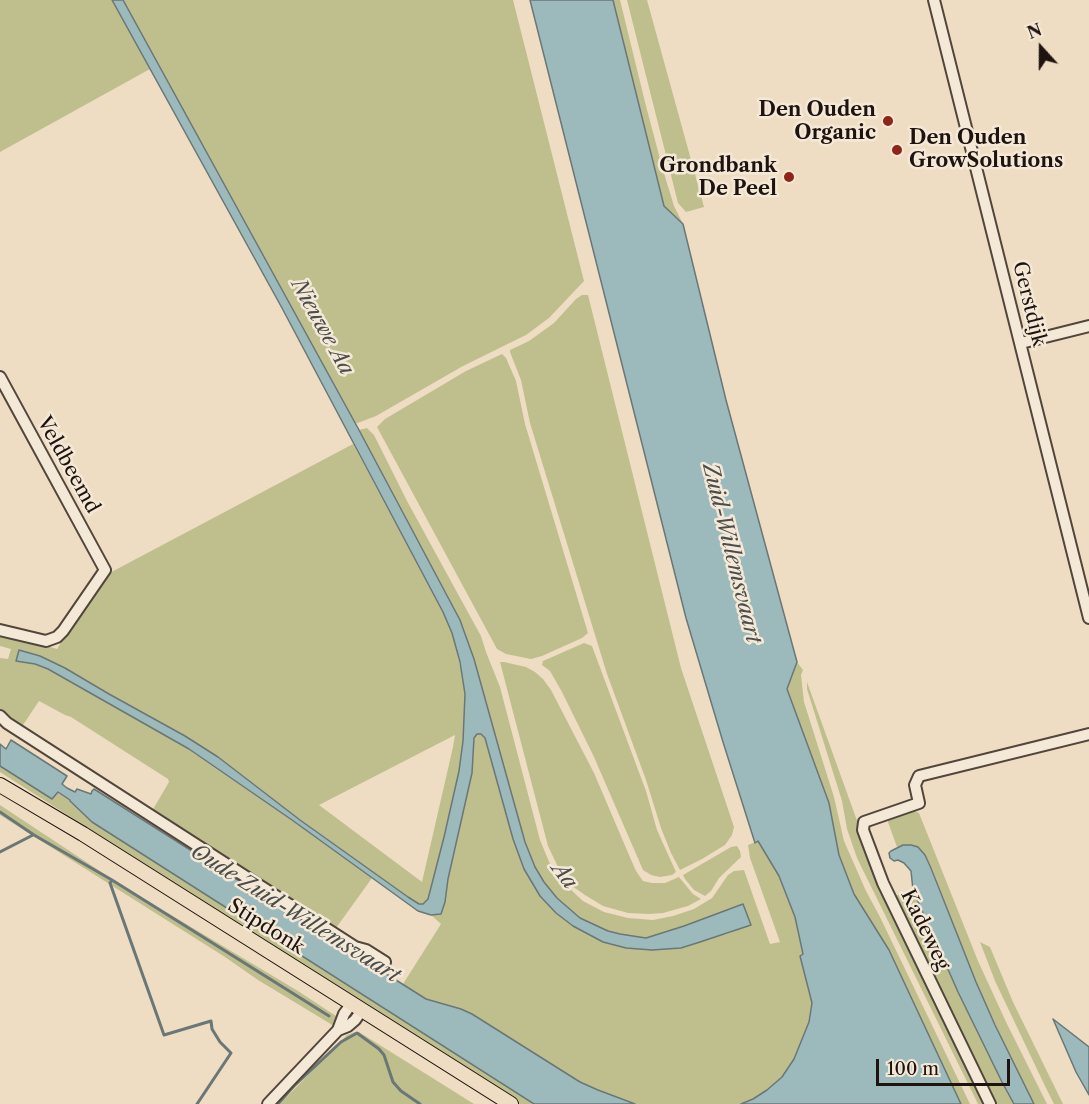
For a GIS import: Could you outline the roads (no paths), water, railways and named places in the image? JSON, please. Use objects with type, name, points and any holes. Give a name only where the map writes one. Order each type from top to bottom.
[{"type":"main road","name":"Stipdonk","points":[[0,785],[93,840],[510,1104]]},
{"type":"street","name":"Gerstdijk","points":[[934,0],[1089,618]]},
{"type":"street","points":[[1021,343],[1089,326]]},
{"type":"street","name":"Veldbeemd","points":[[0,377],[105,570],[57,637],[46,640],[0,630]]},
{"type":"street","points":[[0,716],[7,723],[355,947],[366,950],[385,962]]},
{"type":"street","name":"Kadeweg","points":[[990,1104],[883,883],[863,830],[864,822],[919,802],[915,785],[919,776],[1089,734]]},
{"type":"street","points":[[268,1104],[338,1030],[348,1026],[354,1020],[357,1006]]},
{"type":"water","points":[[112,0],[123,0],[359,430],[460,620],[474,659],[525,842],[544,882],[557,898],[580,918],[620,934],[646,938],[743,904],[751,925],[681,948],[652,950],[626,948],[603,942],[573,926],[556,913],[540,896],[524,869],[513,839],[485,738],[481,734],[477,734],[474,738],[472,773],[441,914],[431,915],[418,911],[189,749],[48,669],[16,661],[19,650],[40,656],[185,736],[218,757],[300,820],[408,897],[419,904],[423,904],[428,899],[459,771],[463,741],[465,694],[452,633],[282,308]]},
{"type":"water","name":"Zuid-Willemsvaart","points":[[530,0],[613,0],[664,206],[683,224],[726,400],[797,662],[787,689],[829,803],[839,855],[854,894],[889,950],[961,1104],[741,1104],[767,1090],[782,1077],[794,1059],[809,1022],[812,1003],[800,956],[803,954],[795,917],[779,876],[758,841],[755,843],[686,618]]},
{"type":"water","points":[[11,740],[67,776],[62,784],[67,788],[75,792],[77,789],[91,794],[94,789],[426,999],[472,1014],[580,1082],[635,1104],[534,1104],[92,822],[70,800],[58,792],[52,799],[0,766],[0,744],[6,749]]},
{"type":"water","points":[[903,845],[918,847],[925,855],[976,982],[1034,1104],[1014,1104],[1002,1082],[958,992],[913,890],[911,871],[904,863],[890,858],[891,851]]},
{"type":"water","points":[[1053,1019],[1089,1047],[1089,1095],[1076,1072]]},
{"type":"waterway","points":[[0,812],[34,835],[112,880],[110,883],[164,1035],[211,1021],[212,1029],[220,1042],[231,1053],[197,1104]]},
{"type":"waterway","points":[[0,852],[33,835]]},
{"type":"waterway","points":[[112,880],[329,1016]]},
{"type":"waterway","points":[[278,1104],[341,1042],[357,1033],[379,1049],[384,1055],[393,1082],[401,1091],[420,1104]]},
{"type":"place","name":"Den Ouden Organic","points":[[888,121]]},
{"type":"place","name":"Den Ouden GrowSolutions","points":[[897,150]]},
{"type":"place","name":"Grondbank De Peel","points":[[789,177]]},
{"type":"water label","name":"Nieuwe Aa","points":[[322,327]]},
{"type":"water label","name":"Aa","points":[[564,876]]},
{"type":"water label","name":"Oude Zuid-Willemsvaart","points":[[295,914]]}]
